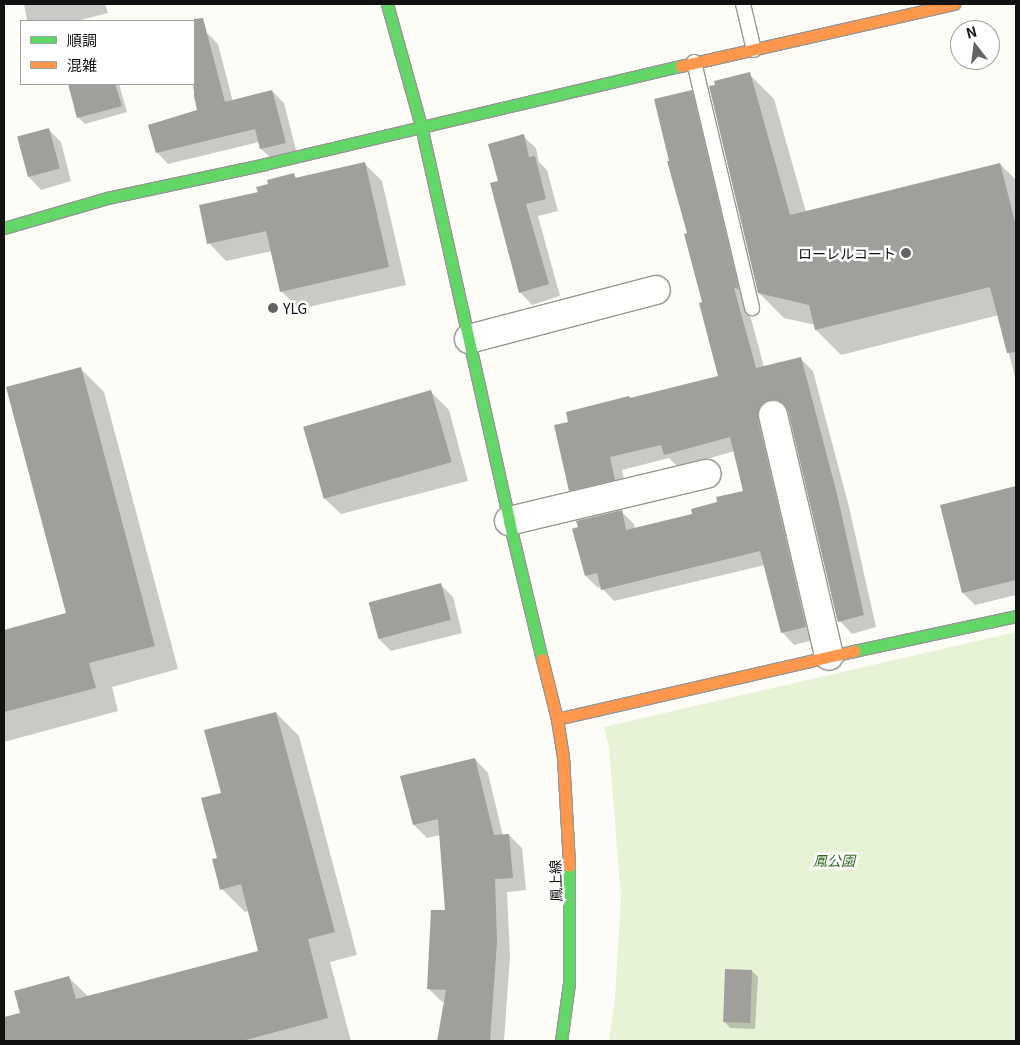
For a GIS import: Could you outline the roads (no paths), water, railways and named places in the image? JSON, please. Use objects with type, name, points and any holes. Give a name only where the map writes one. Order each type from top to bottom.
[{"type":"street","name":"鳳上線","points":[[387,4],[421,126],[509,521],[557,719],[563,757],[571,893],[569,983],[561,1041]]},
{"type":"street","points":[[4,228],[107,198],[265,164],[694,62],[954,4]]},
{"type":"street","points":[[469,339],[656,290]]},
{"type":"street","points":[[773,415],[829,656]]},
{"type":"street","points":[[509,521],[706,474]]},
{"type":"street","points":[[557,719],[829,656],[1016,616]]},
{"type":"lane","points":[[744,4],[754,50]]},
{"type":"lane","points":[[694,62],[752,308]]},
{"type":"place","name":"ローレルコート","points":[[906,253]]},
{"type":"place","name":"YLG","points":[[273,308]]},
{"type":"park label","name":"鳳公園","points":[[834,860]]}]
